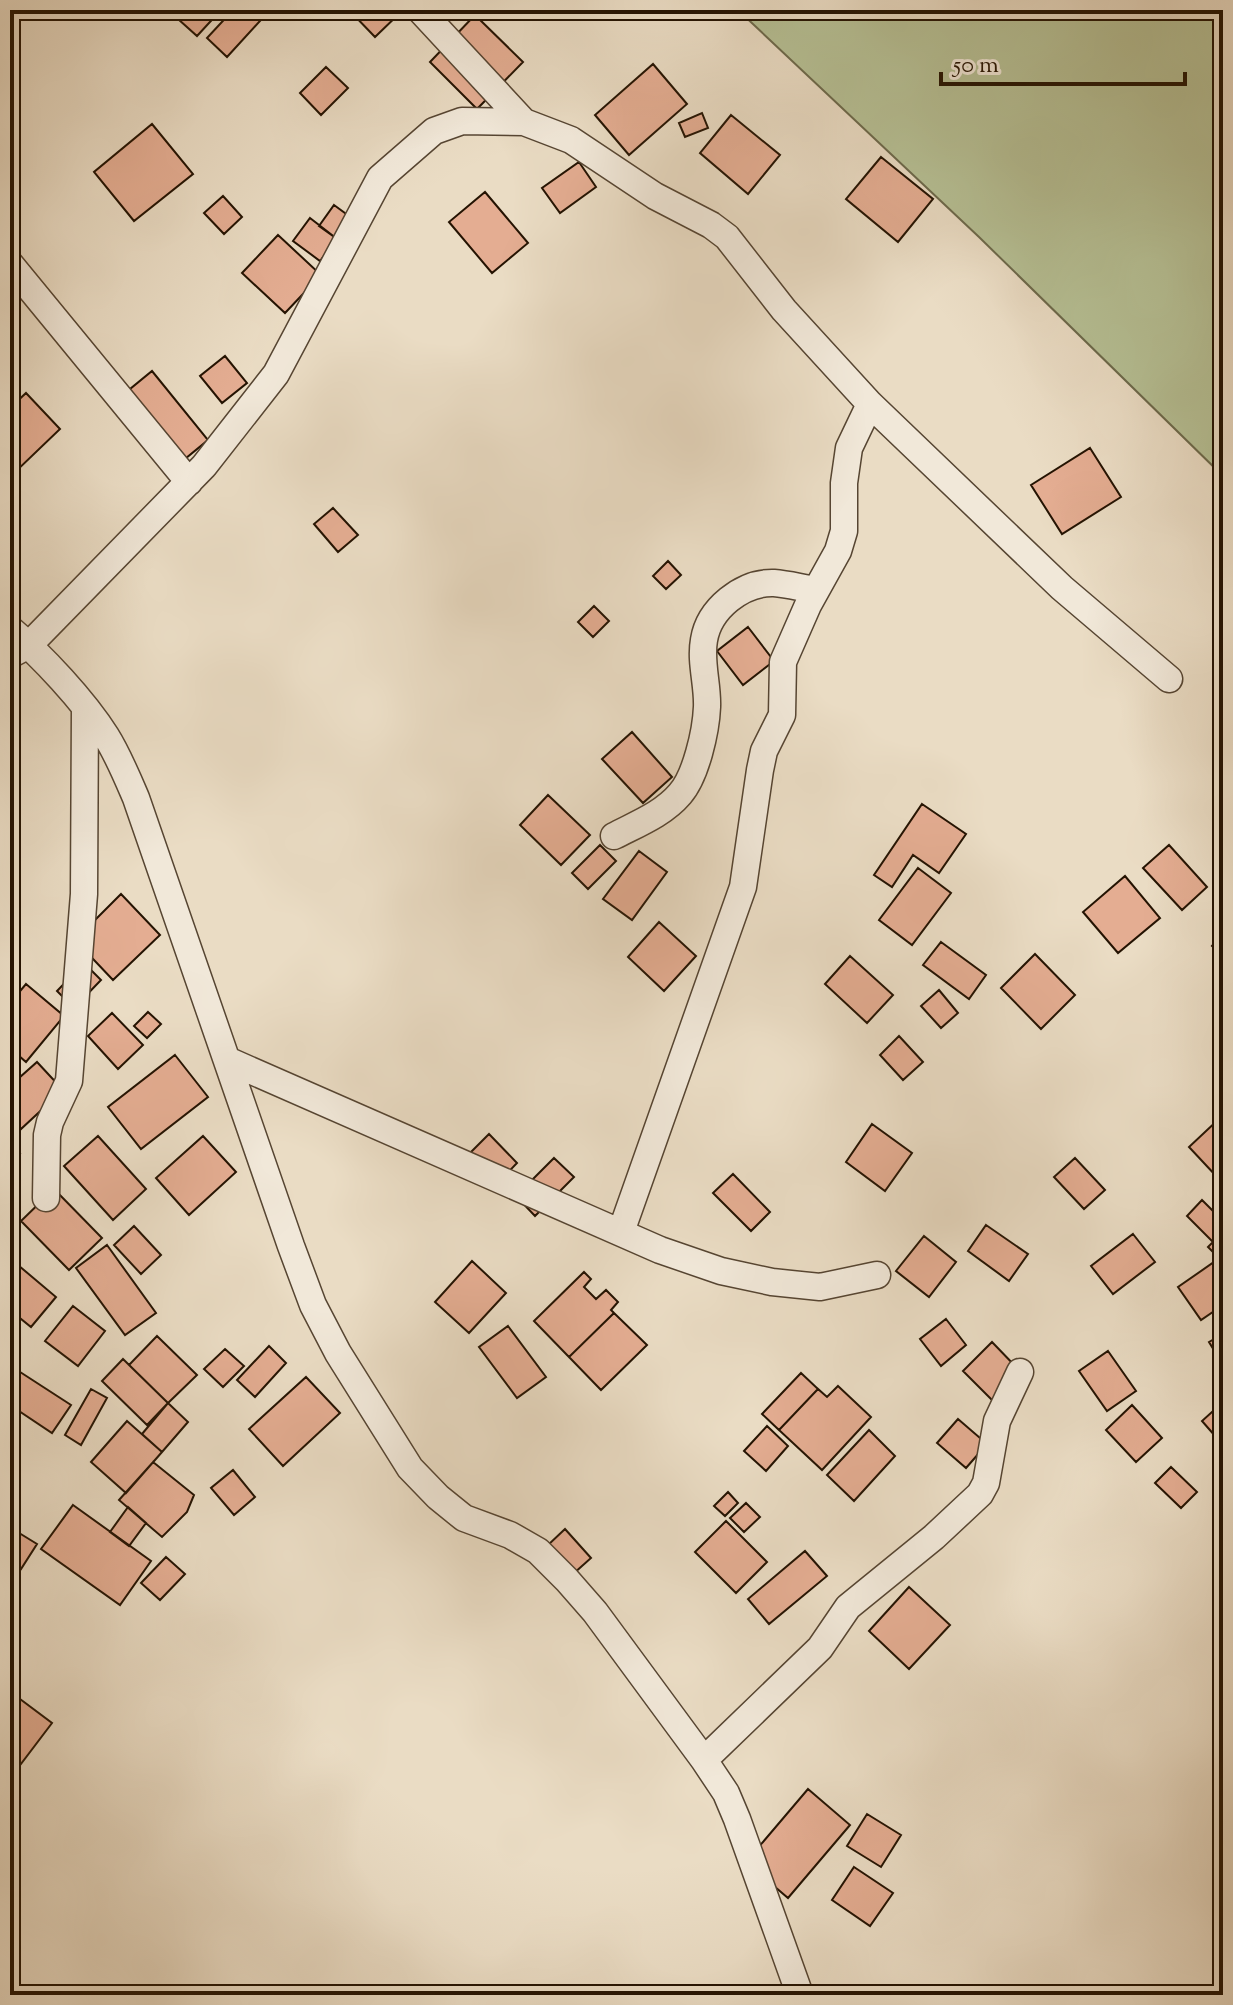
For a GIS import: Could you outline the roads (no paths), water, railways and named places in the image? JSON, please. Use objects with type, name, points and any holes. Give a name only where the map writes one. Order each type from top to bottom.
[{"type":"street","points":[[420,10],[524,122]]},
{"type":"street","points":[[800,1995],[737,1819],[726,1793],[704,1760],[595,1612],[558,1570],[538,1551],[510,1535],[464,1518],[410,1468],[338,1353],[313,1305],[136,798],[107,737],[85,707],[16,643],[204,466],[276,374],[380,178],[434,131],[462,121],[524,122],[571,140],[655,196],[711,225],[727,237],[784,310],[870,404],[1062,588],[1169,679]]},
{"type":"street","points":[[10,264],[189,482]]},
{"type":"street","points":[[621,1232],[743,887],[764,751],[782,715],[783,662],[838,551],[844,531],[844,483],[849,448],[870,404]]},
{"type":"street","points":[[614,836],[664,810],[682,792],[690,777],[702,742],[707,708],[705,636],[718,611],[739,591],[754,586],[772,583],[816,590]]},
{"type":"street","points":[[46,1198],[47,1135],[69,1081],[84,894],[85,707]]},
{"type":"street","points":[[227,1060],[660,1250],[721,1271],[772,1282],[820,1287],[877,1275]]},
{"type":"street","points":[[704,1760],[820,1648],[848,1607],[934,1537],[980,1494],[986,1483],[997,1421],[1020,1372]]}]
